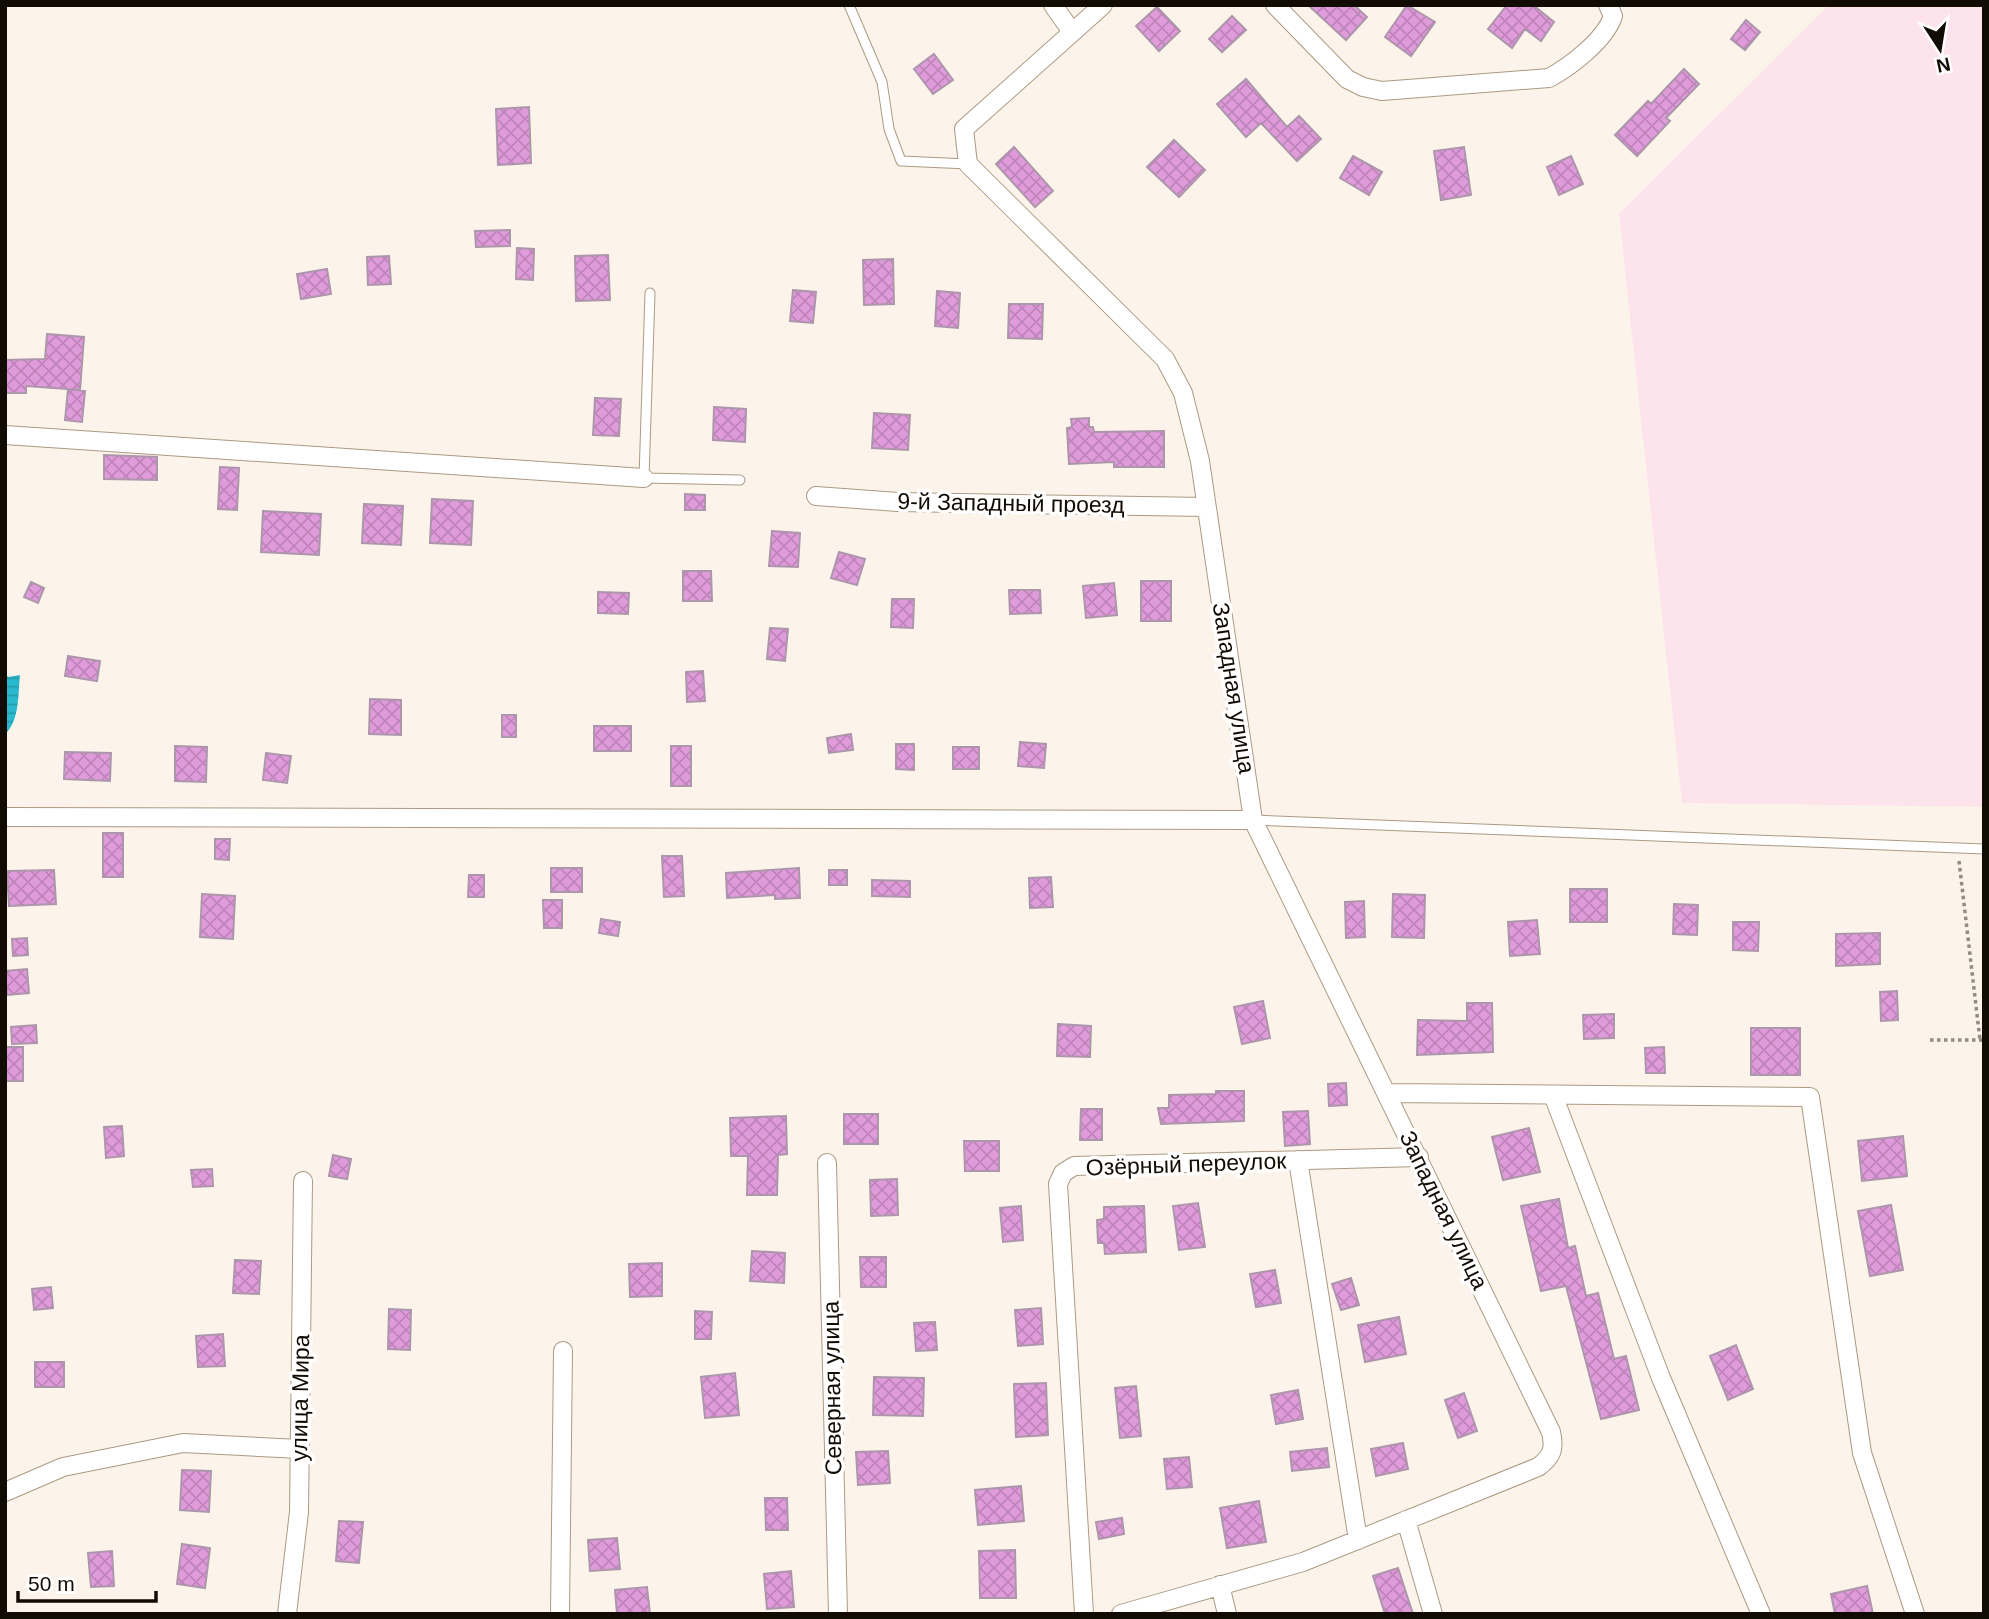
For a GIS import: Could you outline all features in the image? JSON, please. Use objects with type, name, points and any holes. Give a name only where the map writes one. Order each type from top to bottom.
[{"type":"street","points":[[1053,5],[1072,32]]},
{"type":"street","points":[[968,163],[964,129],[1103,5]]},
{"type":"street","points":[[1275,5],[1347,79],[1363,87],[1382,91],[1549,78],[1566,69],[1609,29],[1613,16],[1608,5]]},
{"type":"street","name":"Западная улица","points":[[968,163],[1164,359],[1183,393],[1200,461],[1254,820],[1551,1432],[1554,1443],[1552,1454],[1538,1467],[1406,1520]]},
{"type":"street","points":[[5,435],[645,478]]},
{"type":"street","name":"9-й Западный проезд","points":[[816,496],[898,502],[1206,507]]},
{"type":"street","points":[[5,817],[1254,820]]},
{"type":"street","points":[[1388,1093],[1810,1097],[1862,1453],[1915,1614]]},
{"type":"street","points":[[1553,1095],[1661,1378],[1761,1614]]},
{"type":"street","points":[[1298,1160],[1419,1157]]},
{"type":"street","name":"Озёрный переулок","points":[[1084,1614],[1058,1184],[1062,1173],[1074,1167],[1298,1160],[1358,1540]]},
{"type":"street","name":"Северная улица","points":[[827,1163],[838,1614]]},
{"type":"street","name":"улица Мира","points":[[287,1614],[299,1512],[303,1181]]},
{"type":"street","points":[[560,1614],[563,1351]]},
{"type":"street","points":[[5,1492],[63,1467],[183,1443],[300,1449]]},
{"type":"street","points":[[1121,1614],[1303,1562],[1406,1520],[1433,1614]]},
{"type":"street","points":[[1220,1585],[1227,1614]]},
{"type":"lane","points":[[849,5],[882,82],[889,129],[901,162],[968,163]]},
{"type":"lane","points":[[650,293],[645,478],[740,480]]},
{"type":"lane","points":[[1254,820],[1984,849]]},
{"type":"path","points":[[1930,1040],[1982,1040],[1958,849]]},
{"type":"shaded area","points":[[1829,5],[1984,5],[1984,807],[1682,803],[1619,214]]},
{"type":"water","points":[[5,673],[8,677],[20,675],[16,714],[5,734]]},
{"type":"building","points":[[1308,5],[1354,5],[1367,17],[1346,40]]},
{"type":"building","points":[[1407,5],[1435,22],[1411,56],[1385,37]]},
{"type":"building","points":[[1507,5],[1533,5],[1554,22],[1541,41],[1525,29],[1512,48],[1488,29]]},
{"type":"building","points":[[1157,7],[1180,31],[1159,51],[1136,26]]},
{"type":"building","points":[[1232,16],[1246,30],[1222,52],[1209,39]]},
{"type":"building","points":[[1746,20],[1760,32],[1745,50],[1731,39]]},
{"type":"building","points":[[934,54],[953,80],[933,94],[914,69]]},
{"type":"building","points":[[1684,69],[1699,84],[1666,118],[1670,121],[1637,156],[1615,135],[1648,101],[1651,104]]},
{"type":"building","points":[[1246,79],[1287,127],[1299,116],[1321,139],[1297,161],[1261,123],[1246,137],[1217,104]]},
{"type":"building","points":[[529,107],[531,163],[498,165],[496,109]]},
{"type":"building","points":[[1174,140],[1205,170],[1179,197],[1147,167]]},
{"type":"building","points":[[1014,147],[1053,191],[1035,207],[996,164]]},
{"type":"building","points":[[1464,147],[1471,195],[1441,200],[1434,151]]},
{"type":"building","points":[[1353,156],[1382,172],[1369,195],[1340,178]]},
{"type":"building","points":[[1571,156],[1583,184],[1559,195],[1547,167]]},
{"type":"building","points":[[510,230],[510,246],[476,247],[475,231]]},
{"type":"building","points":[[517,248],[534,249],[533,280],[516,279]]},
{"type":"building","points":[[608,255],[610,300],[576,301],[575,256]]},
{"type":"building","points":[[389,256],[391,284],[368,285],[367,257]]},
{"type":"building","points":[[893,259],[894,304],[864,305],[863,260]]},
{"type":"building","points":[[327,269],[331,294],[301,299],[297,274]]},
{"type":"building","points":[[793,290],[816,292],[813,323],[790,321]]},
{"type":"building","points":[[937,291],[960,293],[958,328],[935,326]]},
{"type":"building","points":[[1009,304],[1043,304],[1042,339],[1008,338]]},
{"type":"building","points":[[47,334],[84,337],[80,390],[26,386],[26,393],[5,393],[5,360],[45,359]]},
{"type":"building","points":[[68,389],[85,391],[82,422],[65,420]]},
{"type":"building","points":[[595,398],[621,399],[619,436],[593,435]]},
{"type":"building","points":[[714,407],[746,409],[745,442],[713,440]]},
{"type":"building","points":[[874,413],[910,415],[908,450],[872,448]]},
{"type":"building","points":[[1089,418],[1089,427],[1093,427],[1094,432],[1164,431],[1164,467],[1114,467],[1114,462],[1069,464],[1067,428],[1072,427],[1071,419]]},
{"type":"building","points":[[104,455],[157,457],[157,480],[104,479]]},
{"type":"building","points":[[220,467],[239,468],[237,510],[218,509]]},
{"type":"building","points":[[685,494],[705,495],[705,510],[685,510]]},
{"type":"building","points":[[432,499],[473,501],[471,545],[430,543]]},
{"type":"building","points":[[364,504],[403,506],[401,545],[362,543]]},
{"type":"building","points":[[263,511],[321,514],[319,555],[261,552]]},
{"type":"building","points":[[772,531],[800,533],[798,567],[769,566]]},
{"type":"building","points":[[839,552],[865,559],[857,585],[831,578]]},
{"type":"building","points":[[683,571],[711,571],[712,601],[683,601]]},
{"type":"building","points":[[1141,581],[1171,581],[1171,621],[1141,621]]},
{"type":"building","points":[[31,582],[44,588],[38,603],[24,597]]},
{"type":"building","points":[[1114,583],[1117,615],[1086,618],[1083,586]]},
{"type":"building","points":[[1009,590],[1040,590],[1041,613],[1010,614]]},
{"type":"building","points":[[598,592],[629,593],[628,614],[598,613]]},
{"type":"building","points":[[892,599],[914,599],[913,628],[891,627]]},
{"type":"building","points":[[770,628],[788,629],[785,661],[767,659]]},
{"type":"building","points":[[68,656],[100,661],[97,681],[65,676]]},
{"type":"building","points":[[703,671],[705,701],[687,702],[686,672]]},
{"type":"building","points":[[370,699],[401,700],[401,735],[369,734]]},
{"type":"building","points":[[502,715],[516,715],[516,737],[502,737]]},
{"type":"building","points":[[594,726],[631,726],[631,751],[594,751]]},
{"type":"building","points":[[851,734],[853,750],[829,753],[827,738]]},
{"type":"building","points":[[1020,742],[1046,744],[1044,768],[1018,766]]},
{"type":"building","points":[[896,744],[914,744],[914,770],[896,769]]},
{"type":"building","points":[[175,746],[207,747],[206,782],[175,781]]},
{"type":"building","points":[[671,746],[691,746],[691,786],[671,786]]},
{"type":"building","points":[[953,747],[979,747],[979,769],[953,769]]},
{"type":"building","points":[[65,752],[111,753],[110,781],[64,779]]},
{"type":"building","points":[[266,753],[291,756],[287,783],[263,780]]},
{"type":"building","points":[[103,833],[123,833],[123,877],[103,877]]},
{"type":"building","points":[[215,839],[230,839],[229,860],[215,859]]},
{"type":"building","points":[[662,856],[682,856],[684,896],[664,897]]},
{"type":"building","points":[[551,868],[582,868],[582,892],[551,892]]},
{"type":"building","points":[[799,868],[800,898],[775,899],[775,895],[727,898],[726,873]]},
{"type":"building","points":[[54,870],[56,904],[9,906],[7,871]]},
{"type":"building","points":[[829,870],[847,870],[847,885],[829,885]]},
{"type":"building","points":[[469,875],[484,875],[484,897],[468,897]]},
{"type":"building","points":[[1051,877],[1053,907],[1030,908],[1029,878]]},
{"type":"building","points":[[872,880],[910,881],[910,897],[872,896]]},
{"type":"building","points":[[1570,889],[1607,889],[1607,922],[1570,922]]},
{"type":"building","points":[[202,894],[235,896],[233,939],[200,937]]},
{"type":"building","points":[[1393,894],[1425,895],[1424,938],[1392,937]]},
{"type":"building","points":[[543,900],[562,900],[562,928],[544,928]]},
{"type":"building","points":[[1364,901],[1365,937],[1346,938],[1345,902]]},
{"type":"building","points":[[1674,904],[1698,905],[1697,935],[1673,934]]},
{"type":"building","points":[[601,919],[620,922],[618,936],[599,933]]},
{"type":"building","points":[[1537,920],[1540,954],[1510,956],[1508,922]]},
{"type":"building","points":[[1733,922],[1759,922],[1758,951],[1733,950]]},
{"type":"building","points":[[1880,933],[1880,964],[1836,966],[1836,934]]},
{"type":"building","points":[[27,938],[28,955],[13,956],[12,939]]},
{"type":"building","points":[[27,969],[29,993],[7,995],[5,971]]},
{"type":"building","points":[[1897,991],[1898,1020],[1881,1021],[1880,992]]},
{"type":"building","points":[[1263,1001],[1270,1038],[1242,1044],[1234,1007]]},
{"type":"building","points":[[1467,1003],[1492,1003],[1493,1052],[1417,1055],[1418,1020],[1467,1021]]},
{"type":"building","points":[[1614,1014],[1614,1038],[1584,1039],[1583,1015]]},
{"type":"building","points":[[1058,1024],[1091,1026],[1090,1057],[1057,1056]]},
{"type":"building","points":[[36,1025],[37,1043],[12,1044],[11,1027]]},
{"type":"building","points":[[1751,1028],[1800,1028],[1800,1075],[1751,1075]]},
{"type":"building","points":[[5,1047],[23,1047],[23,1081],[5,1081]]},
{"type":"building","points":[[1664,1047],[1665,1073],[1646,1073],[1645,1048]]},
{"type":"building","points":[[1346,1083],[1347,1105],[1329,1106],[1328,1084]]},
{"type":"building","points":[[1216,1091],[1244,1091],[1244,1121],[1161,1124],[1158,1108],[1169,1108],[1169,1095],[1216,1094]]},
{"type":"building","points":[[1081,1109],[1102,1109],[1102,1140],[1080,1140]]},
{"type":"building","points":[[1308,1111],[1310,1144],[1285,1146],[1283,1112]]},
{"type":"building","points":[[844,1114],[878,1114],[878,1144],[844,1144]]},
{"type":"building","points":[[786,1116],[787,1154],[778,1155],[777,1195],[747,1195],[748,1156],[731,1156],[730,1118]]},
{"type":"building","points":[[122,1126],[124,1156],[106,1158],[104,1127]]},
{"type":"building","points":[[1529,1128],[1540,1172],[1503,1180],[1492,1137]]},
{"type":"building","points":[[1903,1136],[1907,1176],[1862,1181],[1858,1141]]},
{"type":"building","points":[[964,1141],[999,1141],[999,1171],[965,1171]]},
{"type":"building","points":[[333,1155],[351,1159],[347,1179],[329,1176]]},
{"type":"building","points":[[212,1169],[213,1186],[193,1187],[191,1170]]},
{"type":"building","points":[[897,1179],[898,1215],[871,1216],[870,1180]]},
{"type":"building","points":[[1559,1199],[1568,1248],[1575,1246],[1586,1296],[1598,1293],[1614,1359],[1626,1356],[1639,1410],[1601,1419],[1566,1286],[1541,1291],[1521,1206]]},
{"type":"building","points":[[1198,1203],[1205,1247],[1179,1250],[1173,1206]]},
{"type":"building","points":[[1891,1205],[1903,1270],[1870,1276],[1858,1211]]},
{"type":"building","points":[[1021,1206],[1023,1240],[1003,1242],[1000,1208]]},
{"type":"building","points":[[1144,1206],[1146,1252],[1105,1254],[1104,1243],[1098,1243],[1097,1220],[1104,1219],[1104,1207]]},
{"type":"building","points":[[752,1251],[785,1253],[784,1283],[750,1281]]},
{"type":"building","points":[[860,1257],[886,1257],[886,1287],[861,1287]]},
{"type":"building","points":[[235,1260],[261,1261],[259,1294],[233,1293]]},
{"type":"building","points":[[662,1263],[662,1296],[630,1297],[629,1264]]},
{"type":"building","points":[[1275,1270],[1281,1303],[1256,1307],[1250,1274]]},
{"type":"building","points":[[1351,1278],[1359,1305],[1341,1310],[1332,1284]]},
{"type":"building","points":[[51,1287],[53,1308],[34,1310],[32,1289]]},
{"type":"building","points":[[1041,1308],[1043,1344],[1018,1346],[1015,1310]]},
{"type":"building","points":[[389,1309],[411,1310],[410,1350],[388,1349]]},
{"type":"building","points":[[695,1311],[712,1312],[711,1339],[695,1339]]},
{"type":"building","points":[[1399,1317],[1406,1354],[1365,1362],[1358,1325]]},
{"type":"building","points":[[935,1322],[937,1350],[916,1351],[914,1323]]},
{"type":"building","points":[[223,1334],[225,1366],[198,1367],[196,1336]]},
{"type":"building","points":[[1736,1345],[1753,1389],[1728,1400],[1710,1356]]},
{"type":"building","points":[[35,1362],[64,1362],[64,1387],[35,1387]]},
{"type":"building","points":[[735,1373],[739,1415],[705,1418],[701,1377]]},
{"type":"building","points":[[874,1377],[924,1378],[923,1416],[873,1415]]},
{"type":"building","points":[[1046,1383],[1048,1435],[1016,1437],[1014,1384]]},
{"type":"building","points":[[1136,1386],[1141,1436],[1120,1438],[1115,1388]]},
{"type":"building","points":[[1298,1390],[1303,1419],[1276,1424],[1271,1395]]},
{"type":"building","points":[[1464,1393],[1477,1431],[1458,1438],[1445,1400]]},
{"type":"building","points":[[1403,1443],[1408,1469],[1376,1476],[1371,1449]]},
{"type":"building","points":[[1327,1448],[1329,1467],[1292,1471],[1290,1452]]},
{"type":"building","points":[[888,1451],[890,1483],[858,1485],[856,1452]]},
{"type":"building","points":[[1189,1457],[1192,1487],[1167,1489],[1164,1459]]},
{"type":"building","points":[[182,1470],[211,1471],[209,1512],[180,1510]]},
{"type":"building","points":[[1021,1486],[1024,1521],[978,1525],[975,1490]]},
{"type":"building","points":[[765,1498],[787,1498],[788,1530],[766,1530]]},
{"type":"building","points":[[1259,1501],[1266,1542],[1227,1548],[1220,1508]]},
{"type":"building","points":[[1122,1518],[1124,1534],[1099,1539],[1096,1522]]},
{"type":"building","points":[[339,1521],[363,1522],[359,1563],[336,1561]]},
{"type":"building","points":[[617,1538],[620,1569],[590,1571],[588,1540]]},
{"type":"building","points":[[182,1544],[210,1548],[205,1588],[177,1584]]},
{"type":"building","points":[[1015,1550],[1016,1598],[980,1598],[979,1551]]},
{"type":"building","points":[[112,1551],[114,1586],[91,1587],[88,1553]]},
{"type":"building","points":[[1398,1568],[1413,1614],[1385,1614],[1373,1576]]},
{"type":"building","points":[[791,1571],[794,1607],[767,1609],[764,1574]]},
{"type":"building","points":[[1867,1586],[1873,1614],[1835,1614],[1831,1594]]},
{"type":"building","points":[[647,1587],[650,1614],[617,1614],[615,1590]]}]
